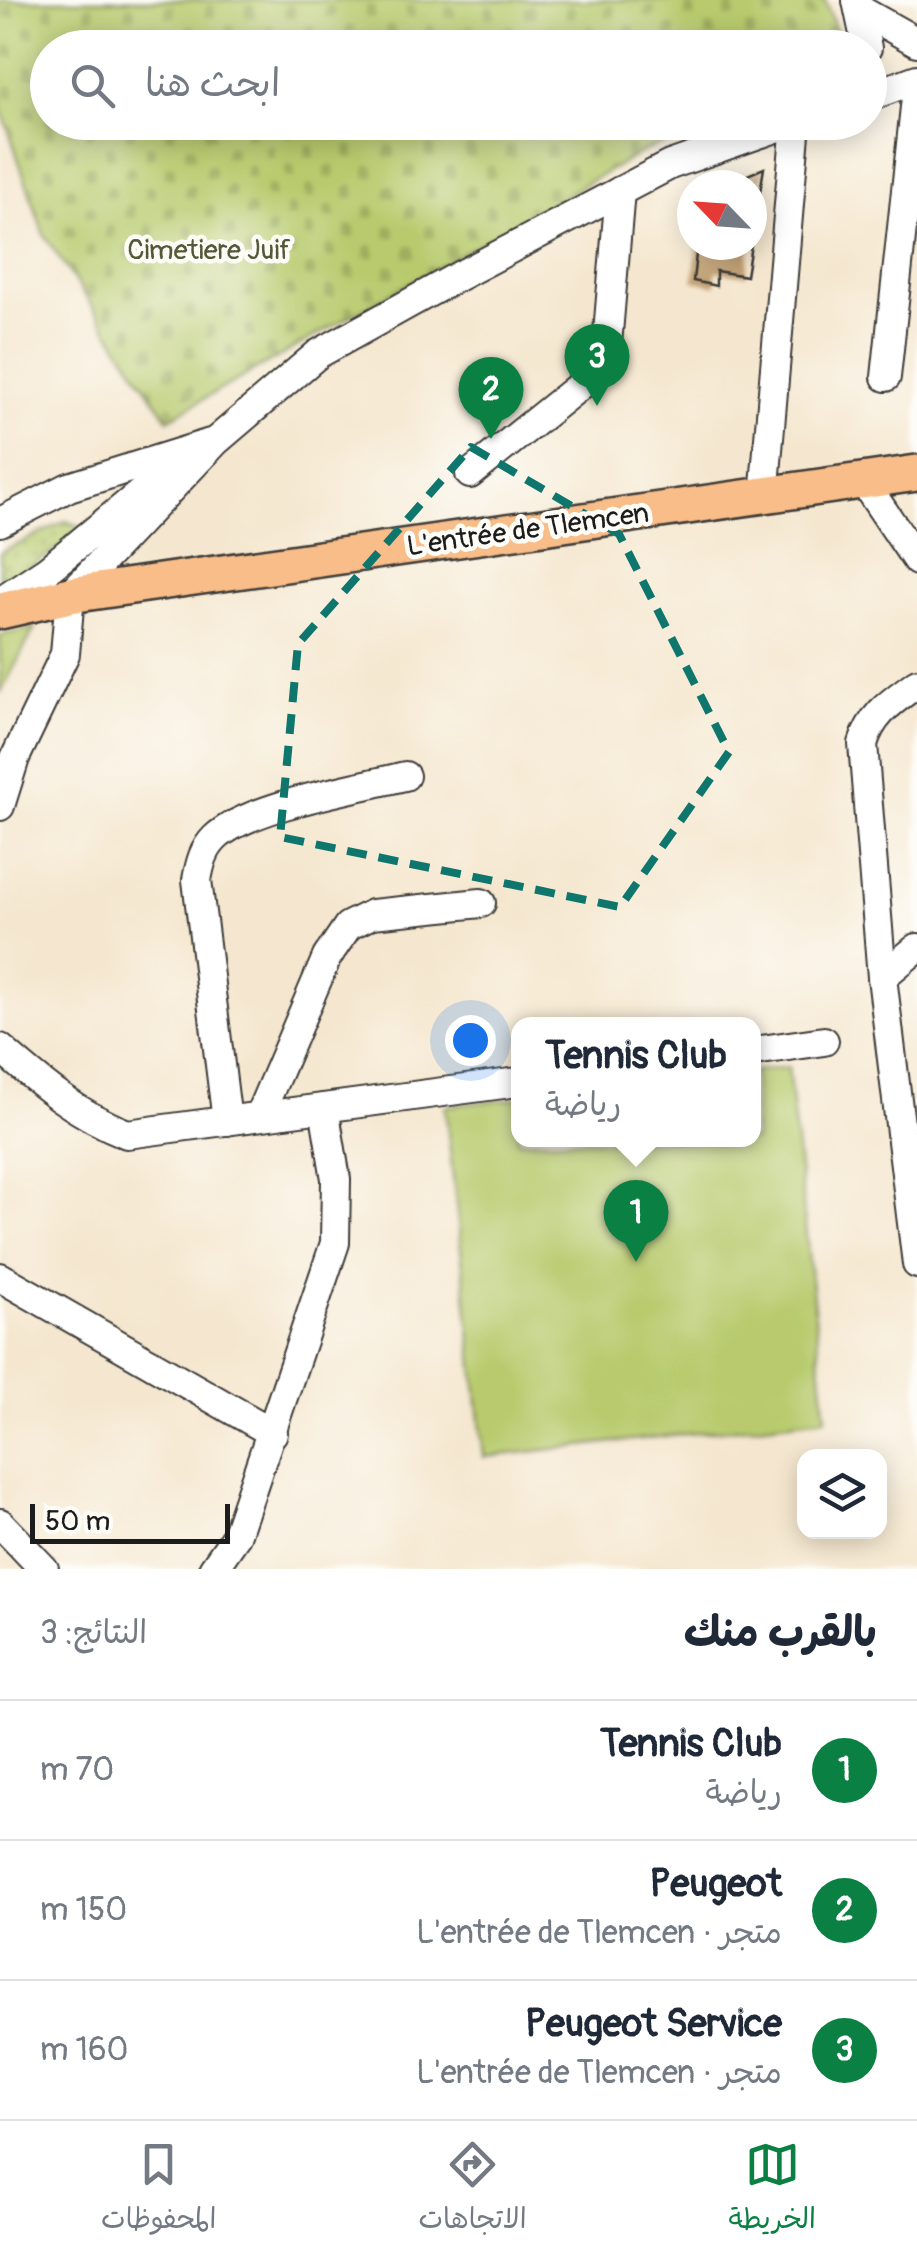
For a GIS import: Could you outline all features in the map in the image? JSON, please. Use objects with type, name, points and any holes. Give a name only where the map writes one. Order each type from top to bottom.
[{"type":"main road","name":"L'entrée de Tlemcen","points":[[70,595],[917,473]]},
{"type":"main road","points":[[0,612],[70,595]]},
{"type":"street","points":[[858,5],[917,42]]},
{"type":"street","points":[[858,5],[863,30]]},
{"type":"street","points":[[887,90],[917,80]]},
{"type":"street","points":[[886,377],[908,253],[917,88]]},
{"type":"street","points":[[0,806],[8,760],[65,654],[70,595],[216,441],[318,354],[670,165],[742,140]]},
{"type":"street","points":[[764,497],[793,140]]},
{"type":"street","points":[[470,474],[587,380],[601,364],[608,345],[620,191]]},
{"type":"street","points":[[0,522],[69,487],[216,441]]},
{"type":"street","points":[[0,601],[46,570],[140,493],[216,441]]},
{"type":"street","points":[[122,470],[140,493]]},
{"type":"street","points":[[863,482],[917,561]]},
{"type":"street","points":[[916,1246],[882,977],[863,744],[879,711],[917,683]]},
{"type":"street","points":[[227,1121],[196,880],[201,858],[213,839],[242,817],[404,776]]},
{"type":"street","points":[[258,1116],[326,957],[348,926],[372,914],[481,903]]},
{"type":"street","points":[[882,977],[917,948]]},
{"type":"street","points":[[761,1050],[824,1041]]},
{"type":"street","points":[[0,1048],[92,1120],[127,1134],[511,1083]]},
{"type":"street","points":[[214,1569],[236,1536],[335,1243],[336,1179],[324,1108]]},
{"type":"street","points":[[0,1277],[273,1433]]},
{"type":"street","points":[[0,1523],[44,1569]]},
{"type":"highlighted area","points":[[471,447],[619,534],[729,752],[620,907],[280,837],[298,644]]},
{"type":"green space","name":"Cimetiere Juif","points":[[0,0],[825,0],[836,30],[30,30],[30,140],[674,140],[644,151],[168,419],[44,235],[0,105]]},
{"type":"green space","points":[[66,521],[86,529],[26,570],[0,577],[0,553]]},
{"type":"green space","points":[[35,628],[0,694],[0,635]]},
{"type":"green space","points":[[788,1067],[826,1418],[484,1457],[445,1106],[511,1099],[511,1147],[761,1147],[761,1070]]},
{"type":"building","points":[[695,260],[749,260],[746,276],[716,271],[716,286],[693,281]]},
{"type":"place","name":"Peugeot Service","points":[[597,406]]},
{"type":"place","name":"Peugeot","points":[[491,439]]},
{"type":"place","name":"Tennis Club","points":[[636,1262]]}]
